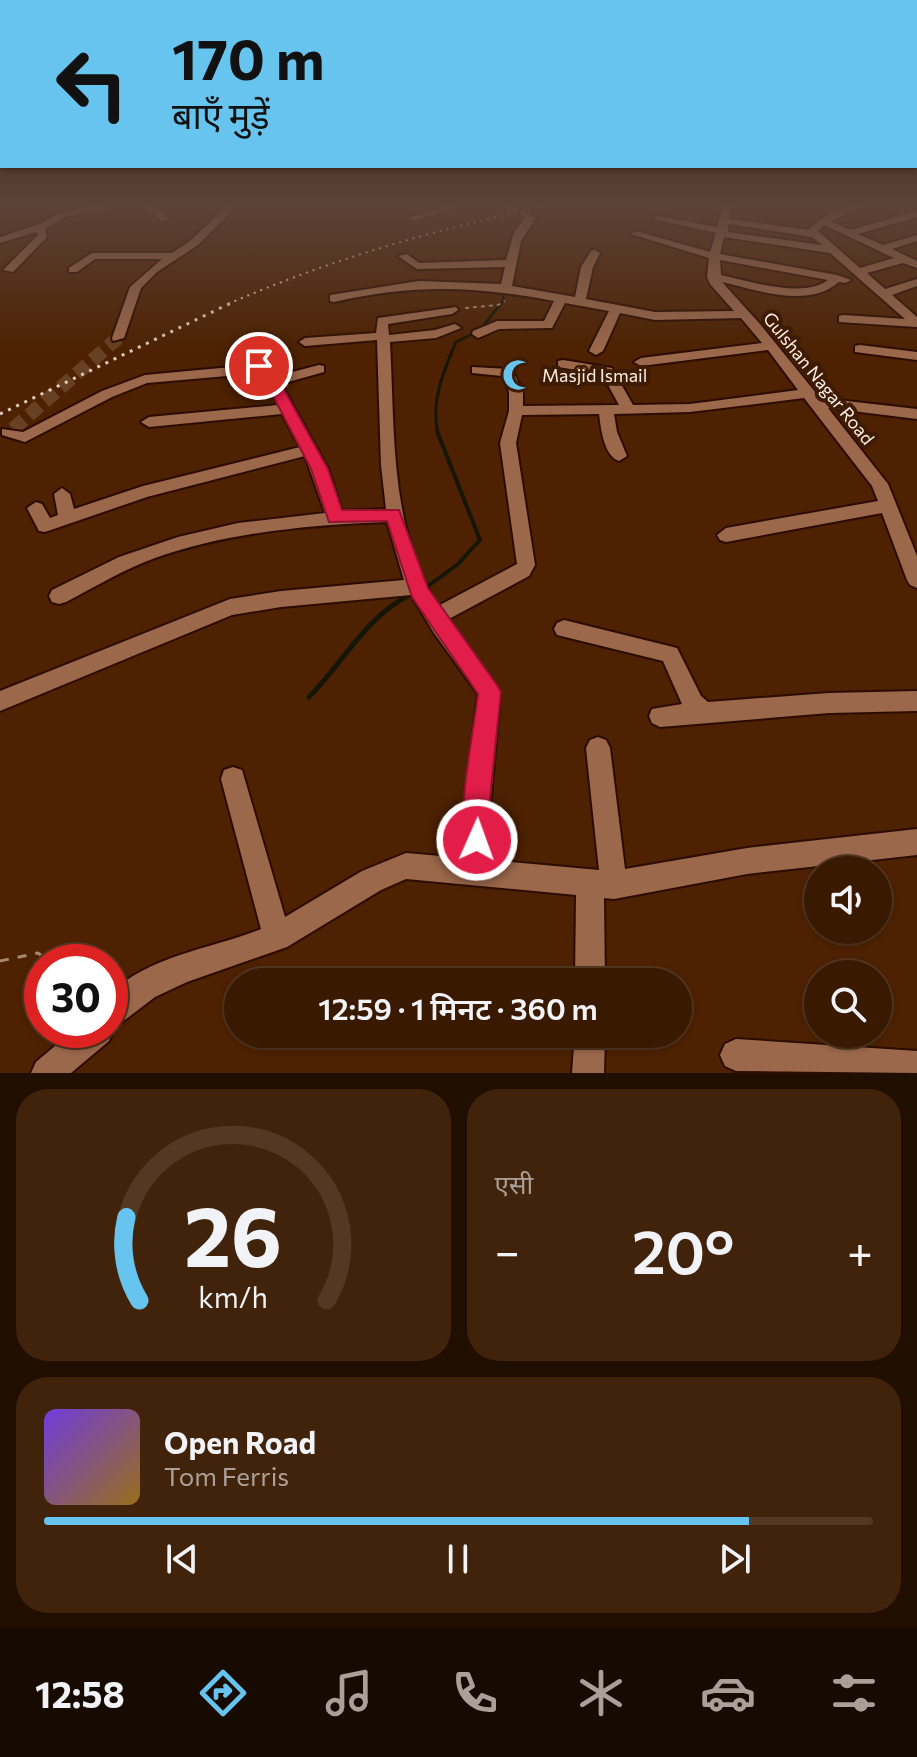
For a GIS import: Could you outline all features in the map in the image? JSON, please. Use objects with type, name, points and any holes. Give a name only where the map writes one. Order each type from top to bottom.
[{"type":"street","points":[[9,270],[25,253]]},
{"type":"street","points":[[118,338],[136,287],[179,253]]},
{"type":"street","points":[[506,288],[514,253]]},
{"type":"street","points":[[580,301],[587,267],[595,253]]},
{"type":"street","points":[[704,253],[714,256],[841,279],[824,290],[806,294],[713,277],[714,256],[715,253]]},
{"type":"street","points":[[839,253],[917,323]]},
{"type":"street","points":[[891,253],[917,265]]},
{"type":"street","points":[[73,270],[92,256],[174,256]]},
{"type":"street","points":[[403,256],[417,266],[513,263]]},
{"type":"street","points":[[861,271],[904,259]]},
{"type":"street","name":"Gulshan Nagar Road","points":[[713,277],[880,484],[917,580]]},
{"type":"street","points":[[334,298],[421,282],[506,288],[655,316],[742,314]]},
{"type":"street","points":[[886,293],[914,285]]},
{"type":"street","points":[[478,334],[497,325],[548,325],[562,297]]},
{"type":"street","points":[[596,351],[616,308]]},
{"type":"street","points":[[902,308],[917,315]]},
{"type":"street","points":[[454,319],[382,321],[393,515],[417,587],[489,692],[477,808],[477,871]]},
{"type":"street","points":[[843,319],[917,323]]},
{"type":"street","points":[[305,342],[383,337]]},
{"type":"street","points":[[641,362],[771,346]]},
{"type":"street","points":[[860,349],[917,356]]},
{"type":"street","points":[[563,364],[607,371],[629,410]]},
{"type":"street","points":[[7,432],[25,437],[98,399],[145,379],[213,375],[259,366],[265,368],[320,469],[335,517]]},
{"type":"street","points":[[272,382],[319,369]]},
{"type":"street","points":[[435,617],[522,571],[526,565],[508,443],[516,411],[516,392],[507,372],[477,370]]},
{"type":"street","points":[[516,411],[690,408],[812,398],[917,414]]},
{"type":"street","points":[[149,422],[285,409]]},
{"type":"street","points":[[606,411],[609,432],[619,456]]},
{"type":"street","points":[[36,508],[45,526],[143,492],[307,450]]},
{"type":"street","points":[[62,494],[68,518]]},
{"type":"street","points":[[726,535],[890,505]]},
{"type":"street","points":[[59,596],[146,554],[206,536],[335,517],[393,515]]},
{"type":"street","points":[[0,701],[230,607],[281,599],[417,587]]},
{"type":"street","points":[[564,629],[670,654],[693,703],[705,713]]},
{"type":"street","points":[[660,716],[829,703],[917,701]]},
{"type":"street","points":[[592,968],[602,885],[598,748]]},
{"type":"street","points":[[233,779],[277,937]]},
{"type":"street","points":[[128,996],[137,987],[277,937],[378,874],[406,866],[602,885],[747,861],[917,842]]},
{"type":"street","points":[[47,1073],[77,1048]]},
{"type":"street","points":[[588,1073],[589,1048]]},
{"type":"street","points":[[736,1055],[917,1067]]},
{"type":"path","points":[[454,319],[504,304]]},
{"type":"path","points":[[0,961],[24,956]]},
{"type":"waterway","points":[[502,304],[504,291]]},
{"type":"waterway","points":[[438,433],[437,398],[456,342],[480,330],[502,302]]},
{"type":"waterway","points":[[425,588],[457,565],[480,540],[437,431]]},
{"type":"waterway","points":[[309,697],[367,628],[409,595],[406,597]]},
{"type":"tunnel","points":[[13,429],[118,338]]},
{"type":"railway","points":[[228,304],[364,253]]},
{"type":"railway","points":[[0,414],[233,302]]},
{"type":"place","name":"Masjid Ismail","points":[[518,375]]},
{"type":"route","points":[[259,366],[265,368],[296,430],[320,469],[335,517],[393,515],[419,591],[489,692],[477,808],[477,840]]}]
